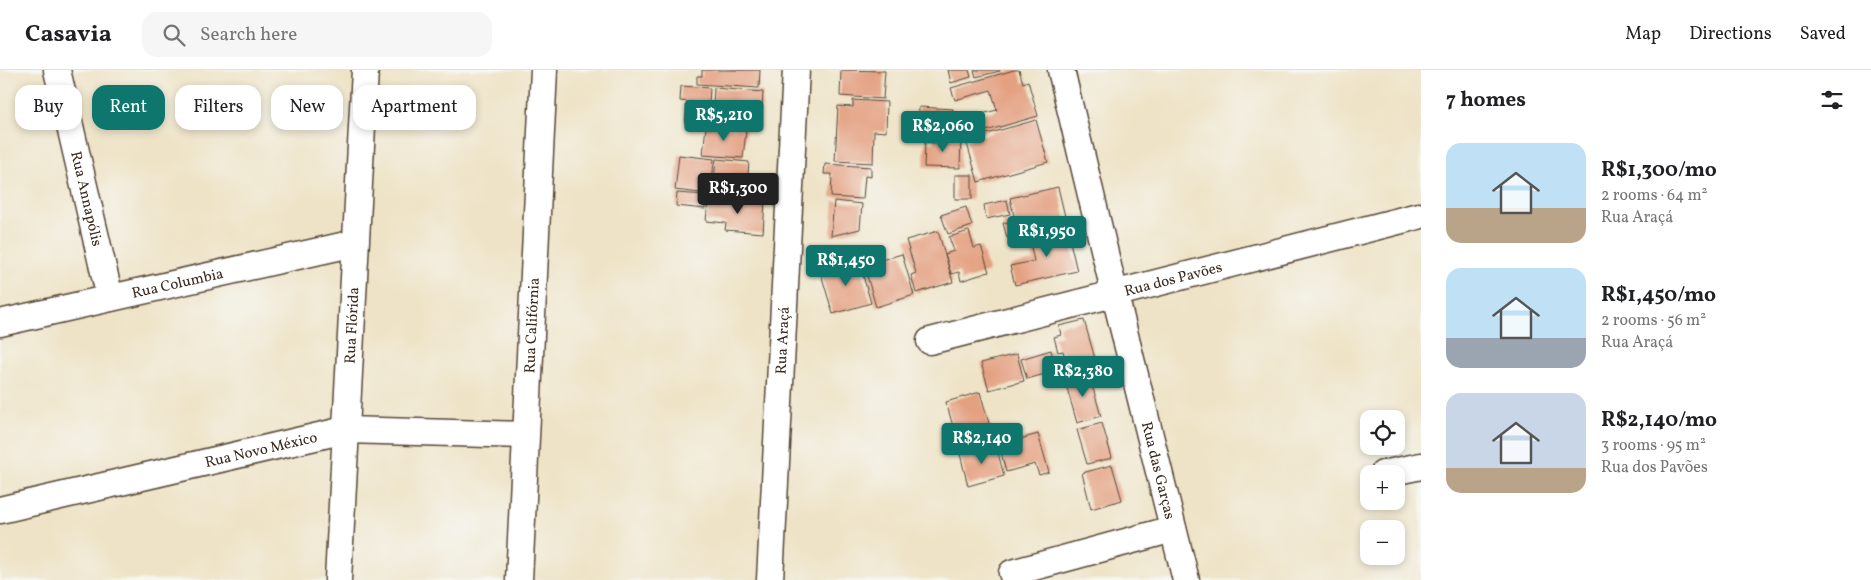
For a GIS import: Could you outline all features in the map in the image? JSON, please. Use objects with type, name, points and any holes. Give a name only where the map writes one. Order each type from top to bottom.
[{"type":"street","name":"Rua Annapólis","points":[[57,70],[110,298]]},
{"type":"street","name":"Rua Flórida","points":[[338,580],[365,70]]},
{"type":"street","name":"Rua Califórnia","points":[[518,580],[544,70]]},
{"type":"street","name":"Rua Araçá","points":[[770,580],[796,70]]},
{"type":"street","name":"Rua das Garças","points":[[1061,70],[1186,580]]},
{"type":"street","name":"Rua dos Pavões","points":[[930,341],[1418,216]]},
{"type":"street","name":"Rua Columbia","points":[[0,323],[356,243]]},
{"type":"street","name":"Rua Novo México","points":[[0,510],[345,430],[525,435]]},
{"type":"street","points":[[1405,469],[1421,466]]},
{"type":"street","points":[[1012,573],[1173,529]]},
{"type":"building","points":[[702,70],[760,70],[759,88],[697,84],[697,76],[702,76]]},
{"type":"building","points":[[841,70],[885,71],[883,99],[840,96]]},
{"type":"building","points":[[948,70],[969,70],[971,77],[951,83]]},
{"type":"building","points":[[974,70],[1000,70],[1000,71],[976,77]]},
{"type":"building","points":[[1019,70],[1023,83],[1028,81],[1038,116],[979,133],[974,116],[997,110],[991,90],[955,100],[951,88]]},
{"type":"building","points":[[681,86],[710,88],[709,104],[680,101]]},
{"type":"building","points":[[714,88],[763,92],[762,108],[713,105]]},
{"type":"building","points":[[853,100],[887,102],[886,132],[874,131],[873,163],[835,161],[838,106],[853,107]]},
{"type":"building","points":[[687,105],[760,111],[759,122],[749,122],[748,129],[685,123]]},
{"type":"building","points":[[919,107],[953,109],[952,135],[918,133]]},
{"type":"building","points":[[1036,120],[1048,162],[978,182],[966,140]]},
{"type":"building","points":[[706,126],[746,130],[743,158],[703,155]]},
{"type":"building","points":[[935,137],[961,138],[960,168],[924,167],[925,142],[934,143]]},
{"type":"building","points":[[679,155],[714,159],[712,184],[720,185],[719,195],[675,190]]},
{"type":"building","points":[[716,159],[749,162],[746,198],[721,196],[722,183],[714,182]]},
{"type":"building","points":[[825,164],[871,167],[871,177],[865,176],[863,199],[831,197],[832,174],[824,174]]},
{"type":"building","points":[[955,175],[972,175],[972,199],[955,199]]},
{"type":"building","points":[[1058,187],[1067,225],[1007,238],[1003,223],[1015,221],[1010,198]]},
{"type":"building","points":[[677,193],[706,195],[705,209],[676,206]]},
{"type":"building","points":[[728,198],[765,201],[763,233],[725,230],[726,223],[706,221],[708,202],[727,204]]},
{"type":"building","points":[[1007,200],[1010,214],[986,219],[984,205]]},
{"type":"building","points":[[834,201],[862,204],[860,229],[831,236]]},
{"type":"building","points":[[966,207],[972,226],[948,234],[941,215]]},
{"type":"building","points":[[1067,229],[1077,271],[1015,285],[1010,266],[1034,261],[1029,238]]},
{"type":"building","points":[[938,231],[953,282],[916,293],[911,275],[916,273],[906,240]]},
{"type":"building","points":[[969,231],[974,248],[981,246],[989,272],[961,281],[959,272],[951,274],[945,254],[954,251],[949,237]]},
{"type":"building","points":[[902,254],[914,295],[876,307],[864,265]]},
{"type":"building","points":[[858,259],[871,303],[833,314],[821,274],[833,270],[832,266]]},
{"type":"building","points":[[1084,320],[1096,362],[1068,369],[1063,351],[1058,352],[1054,337],[1061,335],[1059,326]]},
{"type":"building","points":[[1051,350],[1056,371],[1027,379],[1021,359]]},
{"type":"building","points":[[1017,354],[1024,381],[989,390],[981,363]]},
{"type":"building","points":[[1089,374],[1101,416],[1077,423],[1065,381]]},
{"type":"building","points":[[980,392],[991,430],[957,440],[946,402]]},
{"type":"building","points":[[1102,423],[1112,458],[1087,464],[1077,430]]},
{"type":"building","points":[[1038,434],[1049,472],[1039,475],[1035,464],[1006,472],[999,445]]},
{"type":"building","points":[[996,445],[1004,476],[968,486],[960,454]]},
{"type":"building","points":[[1112,465],[1122,500],[1091,509],[1082,473]]}]
